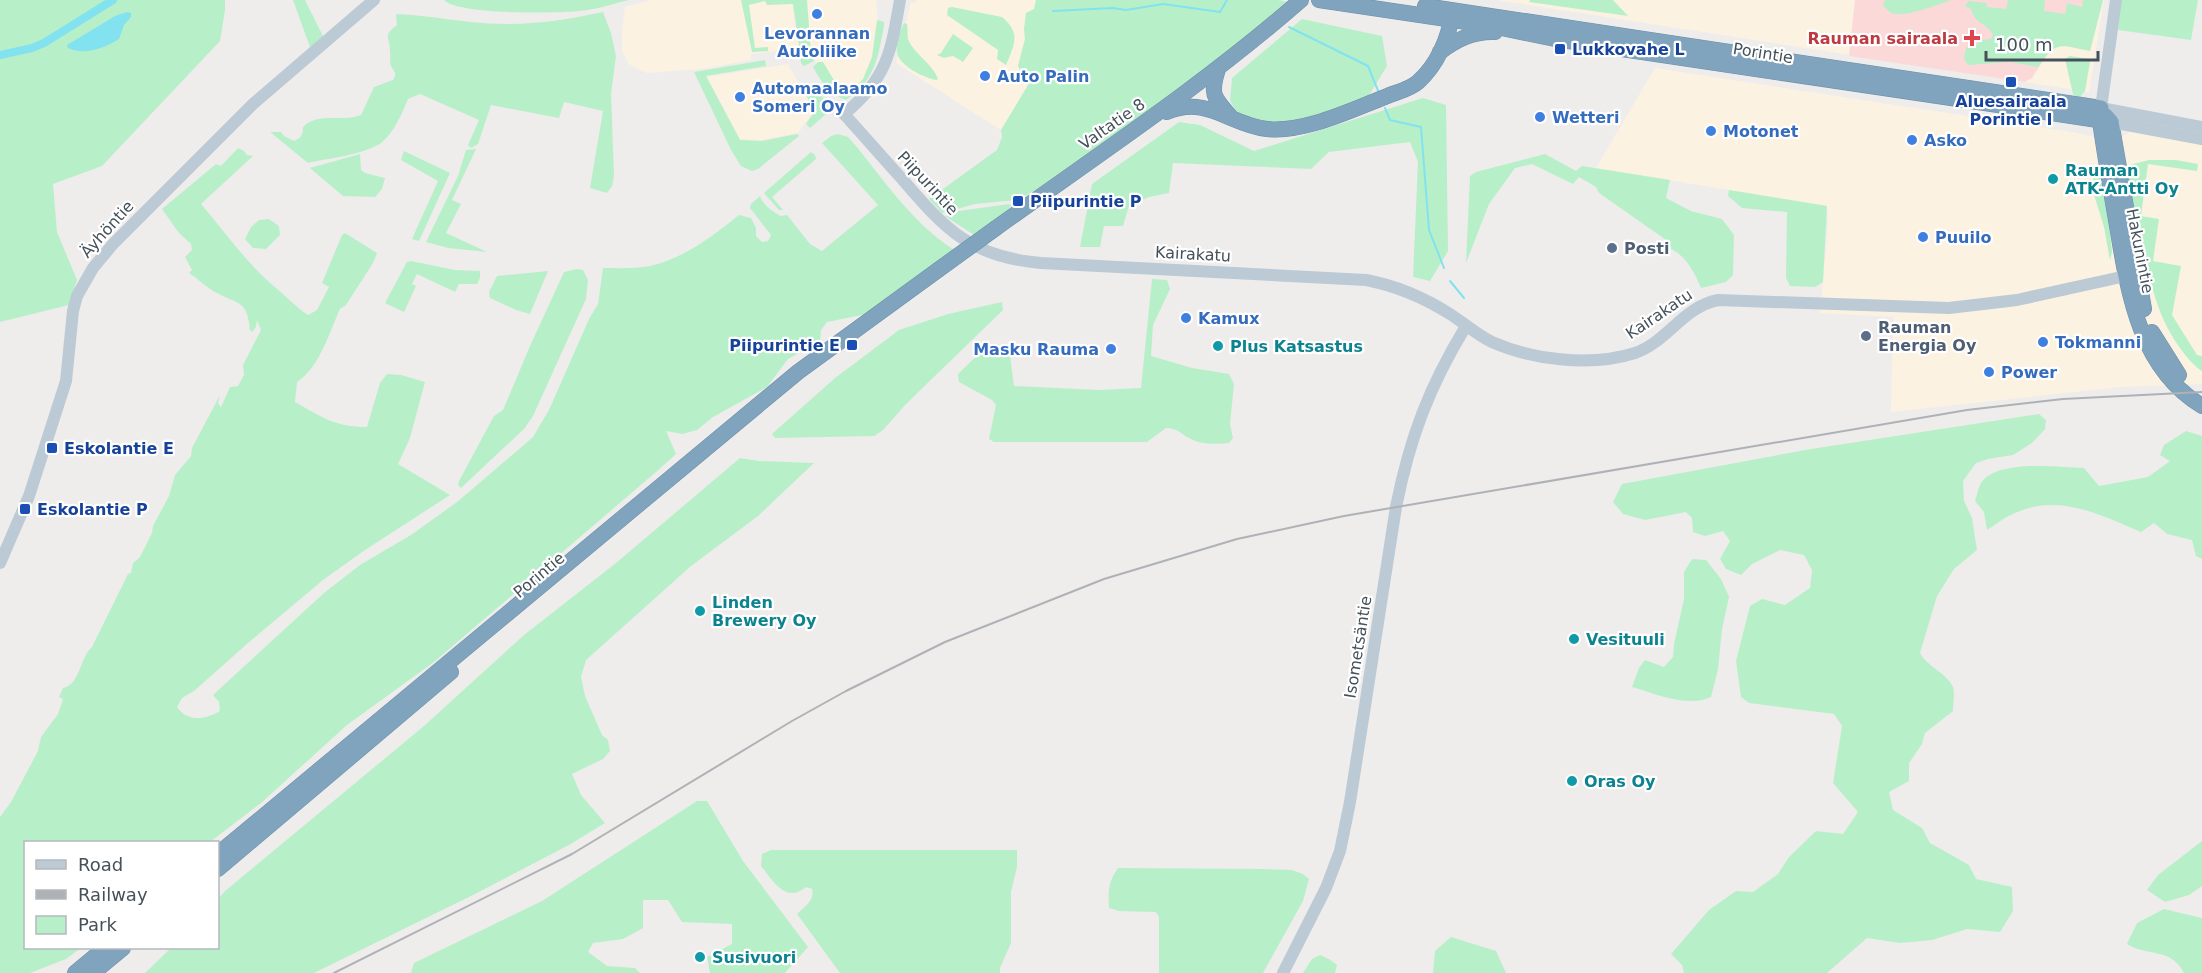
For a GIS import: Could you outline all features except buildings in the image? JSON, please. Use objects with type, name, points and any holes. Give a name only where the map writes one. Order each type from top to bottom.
[{"type":"highway","name":"Valtatie 8","points":[[938,270],[1151,119],[1218,69],[1301,0]]},
{"type":"highway","name":"Porintie","points":[[1319,0],[1410,14],[1449,17],[2050,107],[2077,115],[2104,117]]},
{"type":"highway","name":"Porintie","points":[[1387,0],[1522,33],[2050,107]]},
{"type":"highway","points":[[1410,14],[1430,26],[1439,45]]},
{"type":"highway","points":[[1151,119],[1182,106],[1206,109],[1260,128],[1287,129],[1351,110],[1407,89],[1418,82],[1439,45],[1449,17]]},
{"type":"highway","points":[[1439,45],[1466,36],[1490,32],[1522,33]]},
{"type":"highway","points":[[1218,69],[1212,87],[1214,98],[1230,117]]},
{"type":"highway","points":[[2077,115],[2109,145]]},
{"type":"highway","name":"Hakunintie","points":[[2104,117],[2140,329],[2159,365],[2179,388],[2202,406]]},
{"type":"highway","name":"Porintie","points":[[219,853],[798,372],[938,270]]},
{"type":"highway","name":"Hakunintie","points":[[2131,275],[2152,332],[2180,376],[2202,401]]},
{"type":"highway","name":"Porintie","points":[[219,868],[883,310]]},
{"type":"highway","points":[[84,971],[104,949]]},
{"type":"highway","points":[[84,971],[121,949]]},
{"type":"main road","name":"Äyhöntie","points":[[0,563],[29,496],[66,381],[73,311],[77,296],[93,268],[113,244],[253,104],[374,0]]},
{"type":"main road","name":"Piipurintie","points":[[900,0],[888,61],[870,90],[844,114],[946,227],[959,237],[1001,257]]},
{"type":"main road","points":[[2104,117],[2116,0]]},
{"type":"main road","name":"Porintie","points":[[2104,117],[2202,127]]},
{"type":"main road","name":"Porintie","points":[[2104,117],[2202,139]]},
{"type":"main road","name":"Kairakatu","points":[[1001,257],[1041,263],[1366,280],[1390,284],[1411,292],[1491,341],[1529,354],[1565,361],[1635,353],[1646,347],[1697,306],[1718,300],[1949,308],[2016,300],[2131,275]]},
{"type":"main road","name":"Isometsäntie","points":[[1282,973],[1322,898],[1340,851],[1404,468],[1415,428],[1428,396],[1466,326]]},
{"type":"shaded area","points":[[651,0],[792,0],[800,48],[751,54],[751,60],[700,69],[647,73],[629,64],[622,51],[622,31],[625,7]]},
{"type":"shaded area","points":[[807,0],[876,0],[878,21],[873,59],[864,81],[848,95],[839,94],[811,55]]},
{"type":"shaded area","points":[[916,0],[1036,0],[1034,8],[1036,8],[1026,13],[1025,39],[1018,66],[1028,80],[1028,85],[1001,130],[896,63],[911,2],[914,3]]},
{"type":"shaded area","points":[[1497,0],[2104,0],[2089,92]]},
{"type":"shaded area","name":"Rauman sairaala","points":[[1855,0],[2103,0],[2090,51],[2062,45],[2054,47],[2032,78],[2025,82],[1849,56]]},
{"type":"shaded area","points":[[788,64],[814,111],[798,133],[761,140],[740,139],[707,77]]},
{"type":"shaded area","points":[[1655,68],[2117,141],[2131,131],[2202,144],[2202,384],[2120,387],[1891,412],[1893,317],[1820,313],[1828,226],[1827,206],[1596,168]]},
{"type":"green space","points":[[0,0],[225,0],[225,10],[220,41],[102,166],[53,184],[57,232],[77,280],[69,305],[0,322]]},
{"type":"green space","points":[[293,0],[305,0],[324,38],[310,47]]},
{"type":"green space","points":[[444,0],[629,0],[588,10],[535,13],[468,8],[453,5]]},
{"type":"green space","points":[[741,0],[807,0],[811,55],[814,61],[804,66],[801,63],[793,4],[767,5],[765,1],[749,5],[755,48],[768,47],[768,51],[752,52]]},
{"type":"green space","points":[[1036,0],[1279,0],[1288,2],[1213,65],[1042,187],[1017,200],[975,204],[942,213],[929,199],[997,150],[1002,137],[1001,130],[1028,85],[1028,80],[1023,77],[1018,66],[1025,39],[1026,13],[1034,9]]},
{"type":"green space","points":[[1530,0],[1613,0],[1628,16],[1529,2]]},
{"type":"green space","points":[[1885,0],[1951,0],[1920,10],[1895,14],[1883,5]]},
{"type":"green space","points":[[2008,0],[2045,0],[2044,11],[2065,14],[2067,3],[2082,7],[2083,0],[2103,0],[2090,51],[2065,46],[2055,48],[2038,67],[2010,62],[1968,65],[1964,59],[1966,47],[1991,39],[1993,35],[1975,18],[1971,9],[1965,6],[1968,1],[1987,3],[1987,7],[2006,9]]},
{"type":"green space","points":[[2121,0],[2198,0],[2191,40],[2118,30]]},
{"type":"green space","points":[[948,8],[1002,17],[1008,23],[1014,34],[1014,45],[1006,65],[997,59],[998,50],[947,15]]},
{"type":"green space","points":[[603,12],[616,56],[611,94],[614,176],[612,186],[607,193],[590,188],[603,111],[564,102],[559,118],[491,105],[478,144],[471,148],[468,145],[479,120],[420,94],[408,99],[386,139],[374,147],[356,153],[308,163],[270,132],[281,132],[294,141],[301,136],[303,127],[309,122],[323,118],[346,118],[361,115],[374,87],[393,80],[395,76],[390,64],[388,35],[397,25],[396,14],[470,22],[521,24]]},
{"type":"green space","points":[[1302,19],[1382,36],[1387,66],[1368,97],[1349,105],[1284,124],[1267,124],[1239,116],[1230,101],[1232,78]]},
{"type":"green space","points":[[877,20],[884,22],[884,26],[874,68],[856,92],[846,100],[826,87],[813,67],[818,62],[823,62],[837,85],[850,92],[863,79],[872,57]]},
{"type":"green space","points":[[904,23],[907,24],[908,39],[911,44],[938,79],[919,74],[898,57],[898,41]]},
{"type":"green space","points":[[953,34],[973,48],[963,62],[953,56],[944,58],[937,55],[941,53]]},
{"type":"green space","points":[[2070,56],[2089,59],[2090,62],[2085,91],[2080,97],[2073,94],[2065,59]]},
{"type":"green space","points":[[765,60],[766,66],[706,76],[740,140],[762,141],[797,134],[799,136],[758,169],[752,171],[741,166],[731,150],[694,72]]},
{"type":"green space","points":[[810,85],[833,108],[810,128],[806,124],[815,111],[802,88]]},
{"type":"green space","points":[[1423,98],[1446,105],[1448,251],[1430,281],[1413,277],[1418,162],[1410,142],[1329,152],[1311,169],[1173,163],[1169,193],[1149,197],[1129,206],[1123,226],[1104,226],[1100,247],[1080,247],[1092,184],[1179,122],[1200,125],[1254,151]]},
{"type":"green space","points":[[838,134],[848,137],[914,217],[956,251],[867,314],[827,322],[821,330],[820,341],[788,359],[767,387],[713,417],[697,430],[682,434],[666,431],[676,454],[434,662],[347,725],[261,803],[211,841],[24,841],[24,949],[80,949],[66,959],[30,973],[0,973],[0,817],[11,802],[38,751],[41,737],[58,714],[63,699],[59,697],[63,688],[73,682],[128,574],[131,573],[133,563],[140,557],[169,496],[175,475],[191,456],[192,448],[220,395],[218,403],[221,407],[230,387],[238,386],[244,375],[243,365],[261,330],[257,320],[256,327],[252,332],[250,330],[247,313],[241,305],[213,291],[189,273],[192,270],[185,257],[192,250],[191,244],[179,233],[162,209],[216,164],[221,166],[238,148],[247,155],[253,156],[201,204],[265,279],[304,312],[308,315],[317,310],[329,287],[322,283],[342,235],[345,233],[377,253],[346,305],[340,309],[318,359],[305,376],[297,382],[295,402],[337,423],[367,427],[380,383],[387,374],[401,375],[425,382],[410,438],[398,464],[450,495],[323,580],[194,691],[182,698],[177,707],[181,712],[191,717],[202,718],[220,711],[219,702],[213,695],[324,593],[360,565],[411,535],[457,502],[533,437],[549,410],[589,319],[598,304],[603,268],[644,267],[674,258],[708,239],[739,215],[751,218],[756,228],[756,236],[762,242],[768,241],[771,235],[750,208],[760,196],[772,210],[781,216],[787,215],[810,244],[822,251],[878,205],[822,143]]},
{"type":"green space","points":[[476,149],[452,200],[461,204],[446,233],[487,252],[448,248],[426,242],[458,176],[466,150]]},
{"type":"green space","points":[[404,151],[450,173],[419,241],[412,239],[438,181],[401,160]]},
{"type":"green space","points":[[811,152],[816,159],[772,197],[783,210],[779,210],[764,193]]},
{"type":"green space","points":[[360,154],[361,170],[385,178],[382,189],[375,197],[343,196],[310,168]]},
{"type":"green space","points":[[1545,154],[1576,171],[1582,166],[1670,180],[1666,198],[1691,211],[1722,219],[1734,235],[1733,275],[1726,282],[1701,288],[1696,276],[1681,256],[1671,249],[1669,242],[1599,193],[1596,187],[1579,177],[1573,184],[1532,164],[1515,168],[1489,204],[1466,263],[1470,176],[1476,172]]},
{"type":"green space","points":[[2149,160],[2176,160],[2198,164],[2197,171],[2148,164],[2141,216],[2159,219],[2153,261],[2181,266],[2172,315],[2197,355],[2202,356],[2202,371],[2183,352],[2172,335],[2160,311],[2150,280],[2125,166]]},
{"type":"green space","points":[[2094,166],[2103,166],[2112,252],[2110,260],[2104,227],[2091,185]]},
{"type":"green space","points":[[1729,190],[1827,206],[1823,282],[1815,287],[1790,286],[1786,278],[1787,212],[1742,208],[1728,196]]},
{"type":"green space","points":[[1009,204],[1011,206],[1005,213],[974,235],[945,216],[959,211]]},
{"type":"green space","points":[[269,219],[279,226],[280,235],[266,249],[253,248],[245,239],[251,227],[259,220]]},
{"type":"green space","points":[[407,262],[455,270],[480,271],[480,278],[477,284],[459,284],[455,292],[417,274],[412,284],[416,286],[404,312],[385,303]]},
{"type":"green space","points":[[583,270],[588,280],[586,299],[533,416],[524,429],[461,488],[458,485],[459,481],[494,416],[503,410],[564,272]]},
{"type":"green space","points":[[548,271],[530,314],[490,298],[489,292],[497,276]]},
{"type":"green space","points":[[1152,279],[1167,280],[1170,289],[1153,325],[1151,356],[1192,368],[1229,374],[1234,384],[1230,424],[1233,438],[1229,443],[1215,444],[1195,441],[1166,428],[1147,442],[994,442],[989,439],[996,405],[992,400],[959,382],[958,374],[987,346],[998,344],[1010,356],[1014,386],[1098,390],[1141,388]]},
{"type":"green space","points":[[1002,302],[1003,310],[906,404],[883,430],[874,436],[775,438],[772,434],[835,378],[899,330],[948,314]]},
{"type":"green space","points":[[2039,414],[2046,420],[2045,429],[2032,443],[2013,455],[1976,463],[1963,481],[1964,501],[1972,518],[1977,550],[1954,569],[1937,596],[1920,653],[1927,662],[1946,677],[1953,687],[1953,711],[1925,733],[1922,744],[1909,763],[1909,781],[1889,792],[1893,810],[1922,828],[1930,843],[1969,865],[1976,879],[2012,887],[2013,911],[2000,932],[1967,929],[1932,940],[1900,943],[1867,938],[1827,973],[1684,973],[1682,965],[1671,954],[1709,910],[1736,891],[1753,892],[1778,874],[1789,857],[1816,831],[1843,834],[1858,812],[1833,783],[1842,726],[1834,714],[1749,703],[1741,697],[1736,661],[1750,606],[1762,599],[1785,605],[1810,588],[1812,570],[1804,555],[1780,550],[1752,564],[1741,575],[1726,569],[1720,559],[1730,541],[1723,531],[1705,536],[1693,532],[1692,518],[1686,512],[1645,520],[1623,514],[1613,502],[1622,484],[1811,449]]},
{"type":"green space","points":[[2186,431],[2202,436],[2202,559],[2196,556],[2192,540],[2167,534],[2154,523],[2141,532],[2095,513],[2063,506],[2031,507],[2011,515],[1987,530],[1984,512],[1975,501],[1981,483],[1989,475],[2014,467],[2084,468],[2099,486],[2148,477],[2170,461],[2160,455],[2164,445]]},
{"type":"green space","points":[[740,458],[814,463],[758,516],[691,566],[586,660],[581,677],[585,696],[602,735],[608,740],[610,751],[603,759],[572,774],[581,795],[605,823],[569,845],[475,894],[314,973],[145,973],[170,949],[219,949],[219,898],[225,891],[424,726],[524,635],[616,563]]},
{"type":"green space","points":[[1692,559],[1706,560],[1721,579],[1729,597],[1722,629],[1718,669],[1711,697],[1682,701],[1632,687],[1639,668],[1645,660],[1664,667],[1673,657],[1684,599],[1684,572]]},
{"type":"green space","points":[[697,801],[707,801],[743,861],[808,947],[785,973],[710,973],[707,957],[732,944],[732,924],[682,922],[668,900],[643,900],[643,928],[623,939],[593,943],[588,952],[607,966],[635,968],[640,973],[411,973],[414,963],[542,901]]},
{"type":"green space","points":[[2202,841],[2202,886],[2189,895],[2165,902],[2147,890],[2158,875]]},
{"type":"green space","points":[[771,850],[1017,850],[1017,867],[1011,892],[1011,943],[1000,973],[840,973],[797,914],[811,900],[812,889],[806,887],[799,892],[792,893],[786,892],[775,884],[761,866],[762,854]]},
{"type":"green space","points":[[1118,868],[1292,870],[1309,879],[1303,901],[1263,973],[1159,973],[1159,917],[1156,912],[1119,911],[1109,908],[1109,887]]},
{"type":"green space","points":[[2164,909],[2202,918],[2202,973],[2184,973],[2172,959],[2127,944],[2137,923]]},
{"type":"green space","points":[[1451,937],[1496,951],[1506,973],[1433,973],[1435,951]]},
{"type":"green space","points":[[1320,955],[1337,965],[1335,973],[1303,973],[1312,959]]},
{"type":"water","points":[[131,13],[131,17],[124,25],[119,39],[94,50],[81,51],[68,48],[67,45],[115,16]]},
{"type":"waterway","points":[[0,55],[44,43],[113,0]]},
{"type":"waterway","points":[[1053,11],[1113,8],[1126,10],[1163,4],[1220,12],[1227,0]]},
{"type":"waterway","points":[[1289,27],[1368,66],[1379,93]]},
{"type":"waterway","points":[[1385,108],[1390,120],[1421,127],[1429,230],[1444,268]]},
{"type":"waterway","points":[[1450,281],[1464,298]]},
{"type":"railway","points":[[334,973],[572,854],[792,721],[846,691],[945,642],[1104,579],[1237,539],[1344,516],[1967,410],[2063,399],[2202,392]]},
{"type":"place","name":"Levorannan Autoliike","points":[[817,14]]},
{"type":"place","name":"Rauman sairaala","points":[[1972,38]]},
{"type":"place","name":"Lukkovahe L","points":[[1560,49]]},
{"type":"place","name":"Auto Palin","points":[[985,76]]},
{"type":"place","name":"Aluesairaala Porintie I","points":[[2011,82]]},
{"type":"place","name":"Automaalaamo Someri Oy","points":[[740,97]]},
{"type":"place","name":"Wetteri","points":[[1540,117]]},
{"type":"place","name":"Motonet","points":[[1711,131]]},
{"type":"place","name":"Asko","points":[[1912,140]]},
{"type":"place","name":"Rauman ATK-Antti Oy","points":[[2053,179]]},
{"type":"place","name":"Piipurintie P","points":[[1018,201]]},
{"type":"place","name":"Puuilo","points":[[1923,237]]},
{"type":"place","name":"Posti","points":[[1612,248]]},
{"type":"place","name":"Kamux","points":[[1186,318]]},
{"type":"place","name":"Rauman Energia Oy","points":[[1866,336]]},
{"type":"place","name":"Tokmanni","points":[[2043,342]]},
{"type":"place","name":"Piipurintie E","points":[[852,345]]},
{"type":"place","name":"Plus Katsastus","points":[[1218,346]]},
{"type":"place","name":"Masku Rauma","points":[[1111,349]]},
{"type":"place","name":"Power","points":[[1989,372]]},
{"type":"place","name":"Eskolantie E","points":[[52,448]]},
{"type":"place","name":"Eskolantie P","points":[[25,509]]},
{"type":"place","name":"Linden Brewery Oy","points":[[700,611]]},
{"type":"place","name":"Vesituuli","points":[[1574,639]]},
{"type":"place","name":"Oras Oy","points":[[1572,781]]},
{"type":"place","name":"Susivuori","points":[[700,957]]}]
